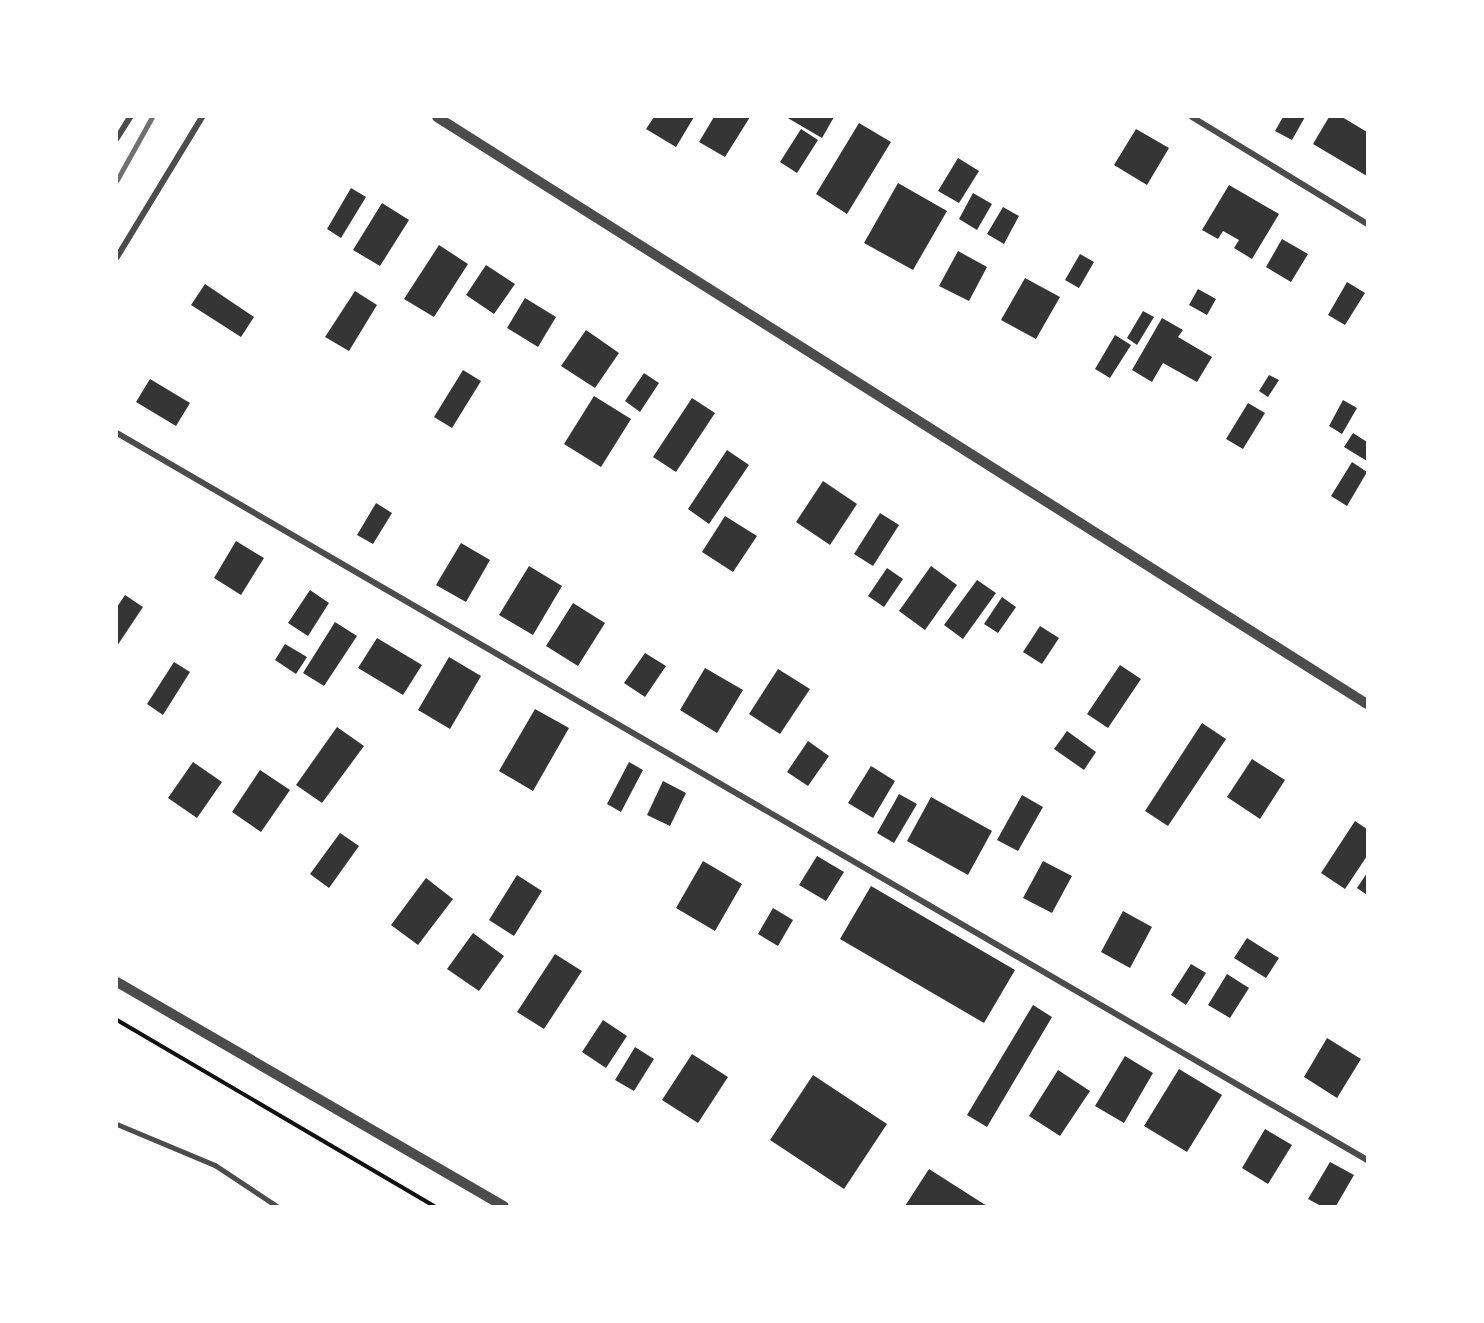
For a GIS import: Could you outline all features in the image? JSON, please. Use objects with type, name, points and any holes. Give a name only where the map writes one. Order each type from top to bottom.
[{"type":"street","points":[[117,138],[130,117]]},
{"type":"street","points":[[117,257],[202,117]]},
{"type":"street","points":[[437,117],[1367,704]]},
{"type":"street","points":[[1192,117],[1367,225]]},
{"type":"street","points":[[117,433],[1367,1160]]},
{"type":"street","points":[[117,982],[504,1206]]},
{"type":"lane","points":[[117,1124],[215,1165],[277,1206]]},
{"type":"path","points":[[117,1020],[434,1206]]},
{"type":"building","points":[[654,117],[694,117],[676,147],[646,129]]},
{"type":"building","points":[[714,117],[750,117],[725,157],[699,142]]},
{"type":"building","points":[[786,117],[834,117],[822,138]]},
{"type":"building","points":[[1283,117],[1305,117],[1292,140],[1275,131]]},
{"type":"building","points":[[1329,117],[1342,117],[1367,132],[1367,176],[1313,144]]},
{"type":"building","points":[[859,123],[891,142],[847,214],[816,194]]},
{"type":"building","points":[[801,129],[818,140],[797,173],[780,162]]},
{"type":"building","points":[[1136,129],[1169,148],[1147,185],[1114,165]]},
{"type":"building","points":[[958,158],[979,171],[959,203],[938,191]]},
{"type":"building","points":[[898,183],[947,211],[913,270],[864,243]]},
{"type":"building","points":[[1229,185],[1279,214],[1252,259],[1234,248],[1239,240],[1223,231],[1218,239],[1202,230]]},
{"type":"building","points":[[351,188],[366,197],[341,238],[327,229]]},
{"type":"building","points":[[973,193],[992,204],[977,230],[959,219]]},
{"type":"building","points":[[382,203],[409,220],[380,266],[353,250]]},
{"type":"building","points":[[1003,207],[1019,216],[1004,244],[987,234]]},
{"type":"building","points":[[1282,239],[1308,254],[1291,282],[1266,267]]},
{"type":"building","points":[[439,245],[468,264],[434,317],[404,299]]},
{"type":"building","points":[[958,251],[987,267],[969,301],[939,286]]},
{"type":"building","points":[[1080,254],[1094,262],[1079,288],[1065,280]]},
{"type":"building","points":[[486,265],[515,284],[494,314],[466,295]]},
{"type":"building","points":[[1025,278],[1060,297],[1036,339],[1001,320]]},
{"type":"building","points":[[1347,282],[1365,293],[1345,325],[1328,315]]},
{"type":"building","points":[[205,284],[254,317],[241,337],[191,305]]},
{"type":"building","points":[[1198,289],[1216,299],[1207,315],[1189,305]]},
{"type":"building","points":[[355,291],[377,305],[349,351],[325,337]]},
{"type":"building","points":[[525,298],[556,317],[538,347],[507,328]]},
{"type":"building","points":[[1143,311],[1154,317],[1137,345],[1127,338]]},
{"type":"building","points":[[1162,318],[1183,330],[1178,337],[1212,357],[1197,382],[1163,363],[1152,382],[1132,370]]},
{"type":"building","points":[[586,330],[619,353],[595,388],[561,366]]},
{"type":"building","points":[[1115,335],[1131,345],[1110,378],[1095,369]]},
{"type":"building","points":[[463,370],[481,381],[452,428],[434,417]]},
{"type":"building","points":[[644,373],[659,383],[640,412],[625,401]]},
{"type":"building","points":[[1269,375],[1279,380],[1268,397],[1259,391]]},
{"type":"building","points":[[150,379],[190,403],[176,426],[136,402]]},
{"type":"building","points":[[594,396],[631,419],[601,467],[564,444]]},
{"type":"building","points":[[692,398],[715,413],[676,472],[653,457]]},
{"type":"building","points":[[1343,400],[1357,408],[1342,434],[1329,426]]},
{"type":"building","points":[[1248,403],[1265,413],[1243,449],[1226,439]]},
{"type":"building","points":[[1353,433],[1367,442],[1367,461],[1344,447]]},
{"type":"building","points":[[727,450],[749,465],[709,524],[688,509]]},
{"type":"building","points":[[1352,462],[1367,472],[1347,506],[1331,496]]},
{"type":"building","points":[[823,481],[857,504],[830,545],[796,522]]},
{"type":"building","points":[[376,503],[392,513],[373,544],[357,535]]},
{"type":"building","points":[[880,513],[899,525],[873,566],[854,554]]},
{"type":"building","points":[[725,516],[757,536],[733,572],[702,552]]},
{"type":"building","points":[[236,541],[264,558],[241,595],[214,578]]},
{"type":"building","points":[[461,543],[490,560],[466,602],[436,585]]},
{"type":"building","points":[[529,566],[562,586],[533,635],[499,615]]},
{"type":"building","points":[[931,566],[957,585],[925,630],[899,611]]},
{"type":"building","points":[[887,568],[903,579],[884,607],[868,596]]},
{"type":"building","points":[[977,580],[996,593],[963,639],[944,625]]},
{"type":"building","points":[[310,590],[329,603],[308,636],[288,623]]},
{"type":"building","points":[[125,595],[143,607],[117,646],[117,607]]},
{"type":"building","points":[[1002,597],[1016,607],[998,633],[984,624]]},
{"type":"building","points":[[573,603],[605,623],[578,666],[546,646]]},
{"type":"building","points":[[335,622],[357,636],[324,686],[303,673]]},
{"type":"building","points":[[1040,626],[1059,638],[1042,664],[1023,652]]},
{"type":"building","points":[[377,638],[422,665],[403,695],[358,668]]},
{"type":"building","points":[[285,644],[307,657],[296,674],[275,660]]},
{"type":"building","points":[[645,653],[666,666],[645,697],[624,683]]},
{"type":"building","points":[[449,657],[481,676],[450,729],[418,710]]},
{"type":"building","points":[[174,662],[190,672],[163,715],[147,704]]},
{"type":"building","points":[[1120,665],[1141,679],[1108,728],[1087,714]]},
{"type":"building","points":[[705,668],[743,690],[717,733],[680,710]]},
{"type":"building","points":[[778,669],[810,689],[780,734],[749,714]]},
{"type":"building","points":[[535,709],[569,728],[533,791],[499,771]]},
{"type":"building","points":[[1202,723],[1226,739],[1168,826],[1145,811]]},
{"type":"building","points":[[337,727],[364,746],[322,803],[296,785]]},
{"type":"building","points":[[1067,731],[1096,752],[1084,770],[1054,749]]},
{"type":"building","points":[[808,741],[829,756],[808,786],[787,772]]},
{"type":"building","points":[[1252,759],[1285,780],[1260,819],[1227,797]]},
{"type":"building","points":[[193,762],[222,782],[197,818],[168,798]]},
{"type":"building","points":[[629,762],[643,770],[621,812],[607,804]]},
{"type":"building","points":[[871,766],[895,781],[873,818],[848,803]]},
{"type":"building","points":[[260,770],[290,790],[261,832],[232,812]]},
{"type":"building","points":[[663,781],[686,793],[670,826],[647,815]]},
{"type":"building","points":[[899,794],[917,804],[894,843],[877,833]]},
{"type":"building","points":[[1022,795],[1043,807],[1018,851],[997,840]]},
{"type":"building","points":[[931,797],[992,831],[968,875],[907,841]]},
{"type":"building","points":[[1355,821],[1367,829],[1367,856],[1345,889],[1321,873]]},
{"type":"building","points":[[340,833],[359,846],[329,888],[310,874]]},
{"type":"building","points":[[817,856],[844,872],[826,901],[799,885]]},
{"type":"building","points":[[703,861],[742,884],[715,931],[676,908]]},
{"type":"building","points":[[1043,861],[1072,876],[1052,913],[1023,898]]},
{"type":"building","points":[[1367,873],[1367,895],[1357,888]]},
{"type":"building","points":[[517,875],[542,891],[514,936],[489,920]]},
{"type":"building","points":[[426,878],[453,899],[418,945],[391,925]]},
{"type":"building","points":[[871,886],[1015,970],[984,1023],[840,939]]},
{"type":"building","points":[[773,908],[793,920],[778,946],[758,934]]},
{"type":"building","points":[[1123,911],[1152,927],[1130,968],[1101,952]]},
{"type":"building","points":[[473,933],[504,956],[479,991],[447,969]]},
{"type":"building","points":[[1247,938],[1279,958],[1266,978],[1234,958]]},
{"type":"building","points":[[555,954],[582,971],[544,1029],[517,1012]]},
{"type":"building","points":[[1191,964],[1206,973],[1186,1005],[1171,995]]},
{"type":"building","points":[[1227,974],[1249,988],[1230,1018],[1208,1005]]},
{"type":"building","points":[[1033,1005],[1052,1017],[987,1127],[967,1115]]},
{"type":"building","points":[[603,1020],[627,1036],[606,1068],[582,1052]]},
{"type":"building","points":[[1327,1038],[1361,1059],[1337,1098],[1304,1077]]},
{"type":"building","points":[[635,1047],[654,1059],[634,1091],[615,1080]]},
{"type":"building","points":[[692,1054],[728,1077],[698,1123],[662,1100]]},
{"type":"building","points":[[1125,1056],[1153,1073],[1124,1123],[1095,1106]]},
{"type":"building","points":[[1179,1069],[1222,1095],[1187,1152],[1144,1126]]},
{"type":"building","points":[[1058,1070],[1090,1091],[1060,1136],[1029,1116]]},
{"type":"building","points":[[813,1075],[887,1124],[844,1189],[770,1140]]},
{"type":"building","points":[[1265,1129],[1292,1145],[1268,1184],[1242,1168]]},
{"type":"building","points":[[1330,1162],[1354,1175],[1336,1206],[1321,1206],[1308,1199]]},
{"type":"building","points":[[929,1169],[987,1206],[905,1206]]},
{"type":"railway","points":[[117,180],[152,117]]}]
